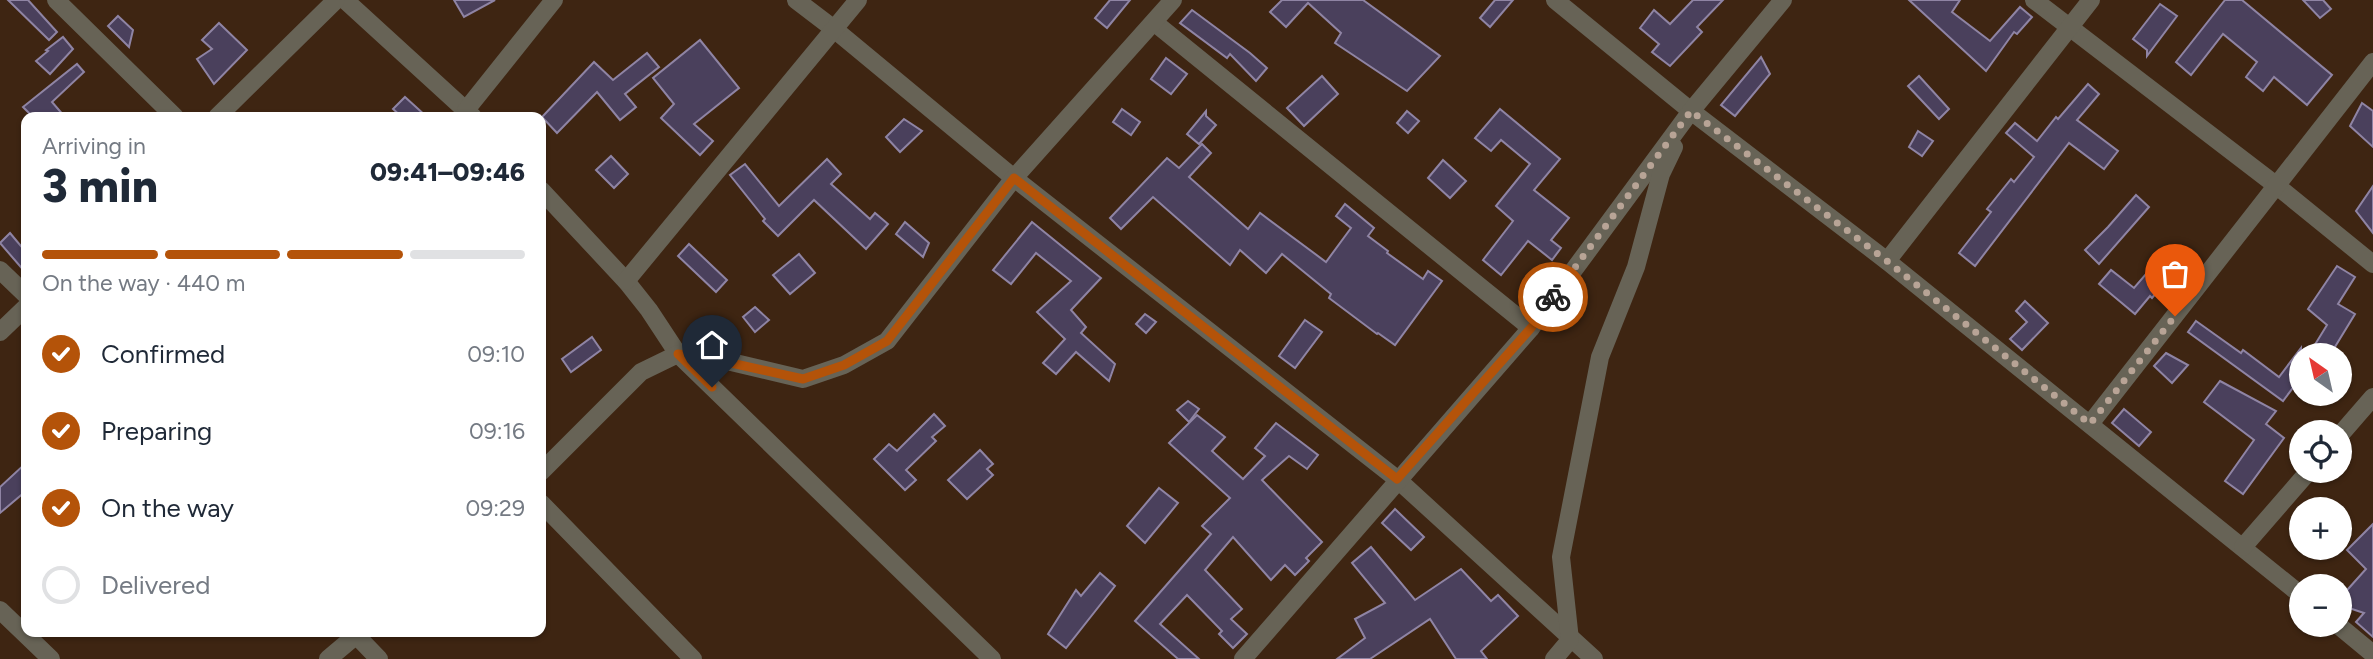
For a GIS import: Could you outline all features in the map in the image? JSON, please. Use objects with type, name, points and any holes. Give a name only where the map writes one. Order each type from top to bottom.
[{"type":"street","points":[[56,0],[170,112]]},
{"type":"street","points":[[222,112],[336,0]]},
{"type":"street","points":[[345,0],[468,112]]},
{"type":"street","points":[[470,112],[554,0]]},
{"type":"street","points":[[796,0],[1014,178],[1397,479],[1570,640],[1594,659]]},
{"type":"street","points":[[626,281],[858,0]]},
{"type":"street","points":[[546,467],[641,372],[678,354],[709,358],[803,379],[844,365],[887,341],[1014,178],[1173,0]]},
{"type":"street","points":[[1555,0],[1691,111],[1887,261],[2289,585]]},
{"type":"street","points":[[1243,659],[1531,328],[1691,111],[1783,0]]},
{"type":"street","points":[[2034,0],[2277,186],[2373,264]]},
{"type":"street","points":[[1887,261],[2091,0]]},
{"type":"street","points":[[1155,23],[1531,328]]},
{"type":"street","points":[[2090,424],[2373,62]]},
{"type":"street","points":[[1554,659],[1570,640],[1561,557],[1600,357],[1636,267],[1661,174],[1691,111]]},
{"type":"street","points":[[546,195],[626,281],[678,354],[992,659]]},
{"type":"street","points":[[0,270],[21,290]]},
{"type":"street","points":[[0,332],[21,312]]},
{"type":"street","points":[[2352,421],[2373,397]]},
{"type":"street","points":[[2242,547],[2298,483]]},
{"type":"street","points":[[546,508],[693,659]]},
{"type":"street","points":[[2,618],[21,634]]},
{"type":"street","points":[[25,637],[51,659]]},
{"type":"street","points":[[328,659],[352,637]]},
{"type":"street","points":[[360,637],[379,659]]},
{"type":"street","points":[[2352,637],[2373,654]]},
{"type":"building","points":[[8,0],[28,0],[57,32],[49,40]]},
{"type":"building","points":[[454,0],[495,0],[464,17]]},
{"type":"building","points":[[1110,0],[1130,0],[1107,28],[1095,18]]},
{"type":"building","points":[[1282,0],[1363,0],[1440,56],[1407,91],[1335,43],[1341,33],[1308,3],[1286,27],[1270,12]]},
{"type":"building","points":[[1495,0],[1513,0],[1490,27],[1480,18]]},
{"type":"building","points":[[1693,0],[1723,0],[1697,27],[1702,32],[1670,66],[1652,52],[1659,44],[1640,28],[1654,10],[1670,24]]},
{"type":"building","points":[[1909,0],[1960,0],[1952,12],[1990,41],[2020,7],[2032,17],[2017,34],[2014,32],[1986,71]]},
{"type":"building","points":[[2225,0],[2242,0],[2332,75],[2307,105],[2274,77],[2263,91],[2246,77],[2257,62],[2223,34],[2191,75],[2176,62]]},
{"type":"building","points":[[2303,0],[2323,0],[2331,9],[2320,18]]},
{"type":"building","points":[[2160,4],[2177,16],[2147,56],[2147,50],[2133,39]]},
{"type":"building","points":[[1192,10],[1267,68],[1256,81],[1230,54],[1227,58],[1180,23]]},
{"type":"building","points":[[118,16],[133,30],[129,47],[108,26]]},
{"type":"building","points":[[219,23],[247,50],[214,84],[197,59],[212,49],[202,40]]},
{"type":"building","points":[[63,37],[73,49],[50,74],[36,61]]},
{"type":"building","points":[[700,40],[739,88],[694,124],[713,141],[700,155],[661,118],[674,104],[653,78]]},
{"type":"building","points":[[647,53],[659,67],[625,94],[636,107],[620,120],[597,92],[557,133],[546,121],[546,113],[594,62],[613,80]]},
{"type":"building","points":[[1761,57],[1770,74],[1735,116],[1721,105]]},
{"type":"building","points":[[1166,58],[1187,74],[1171,94],[1151,79]]},
{"type":"building","points":[[77,64],[84,72],[52,102],[61,112],[28,112],[23,107]]},
{"type":"building","points":[[1322,76],[1338,94],[1304,126],[1287,108]]},
{"type":"building","points":[[1919,76],[1949,109],[1939,119],[1908,86]]},
{"type":"building","points":[[2088,84],[2099,94],[2077,120],[2118,151],[2104,169],[2069,143],[1975,266],[1959,253],[1991,212],[1987,209],[2011,179],[2014,182],[2034,157],[2006,133],[2015,123],[2037,141]]},
{"type":"building","points":[[405,97],[422,112],[396,112],[393,109]]},
{"type":"building","points":[[2362,103],[2373,111],[2373,147],[2350,126]]},
{"type":"building","points":[[1122,109],[1140,122],[1131,135],[1113,122]]},
{"type":"building","points":[[1500,109],[1560,159],[1534,190],[1569,218],[1551,240],[1561,248],[1552,260],[1528,241],[1501,275],[1483,260],[1513,221],[1496,206],[1530,164],[1501,140],[1491,151],[1475,138]]},
{"type":"building","points":[[1206,111],[1206,116],[1216,125],[1199,144],[1187,134]]},
{"type":"building","points":[[1407,111],[1419,121],[1408,133],[1397,123]]},
{"type":"building","points":[[904,119],[922,131],[900,152],[886,137]]},
{"type":"building","points":[[1918,131],[1933,141],[1922,156],[1909,147]]},
{"type":"building","points":[[1202,144],[1211,153],[1189,177],[1248,229],[1260,213],[1326,262],[1351,228],[1336,216],[1345,204],[1374,228],[1368,236],[1388,251],[1387,253],[1423,279],[1428,271],[1442,281],[1395,345],[1329,298],[1331,294],[1282,254],[1266,273],[1240,250],[1230,265],[1153,197],[1121,229],[1110,218],[1167,158],[1179,168]]},
{"type":"building","points":[[611,156],[628,174],[614,188],[596,170]]},
{"type":"building","points":[[827,159],[841,174],[831,184],[870,219],[875,213],[888,224],[866,249],[814,200],[778,236],[763,221],[765,219],[730,175],[745,164],[779,206]]},
{"type":"building","points":[[1443,160],[1466,181],[1450,198],[1428,178]]},
{"type":"building","points":[[2373,186],[2373,233],[2356,211]]},
{"type":"building","points":[[2136,195],[2149,207],[2099,264],[2085,250]]},
{"type":"building","points":[[905,222],[929,243],[923,257],[896,234]]},
{"type":"building","points":[[1032,222],[1101,278],[1071,310],[1086,327],[1081,333],[1115,364],[1109,381],[1076,352],[1056,374],[1043,363],[1065,339],[1037,312],[1071,281],[1036,253],[1011,284],[993,270]]},
{"type":"building","points":[[10,233],[21,246],[21,267],[0,243]]},
{"type":"building","points":[[689,244],[727,280],[716,292],[678,256]]},
{"type":"building","points":[[799,254],[815,273],[790,294],[773,275]]},
{"type":"building","points":[[2160,258],[2175,271],[2135,314],[2099,284],[2111,270],[2134,288]]},
{"type":"building","points":[[2337,266],[2355,277],[2338,304],[2355,314],[2337,343],[2316,343],[2327,325],[2308,309]]},
{"type":"building","points":[[2025,301],[2048,323],[2022,350],[2010,339],[2027,322],[2016,311]]},
{"type":"building","points":[[755,307],[769,320],[755,332],[743,317]]},
{"type":"building","points":[[1145,314],[1156,322],[1146,333],[1136,324]]},
{"type":"building","points":[[1305,320],[1322,332],[1295,368],[1279,356]]},
{"type":"building","points":[[2196,321],[2241,353],[2243,350],[2279,377],[2289,364],[2289,393],[2283,401],[2188,332]]},
{"type":"building","points":[[592,337],[601,350],[571,372],[562,359]]},
{"type":"building","points":[[2166,353],[2188,365],[2172,383],[2154,366]]},
{"type":"building","points":[[2220,381],[2276,411],[2266,424],[2284,438],[2243,494],[2225,481],[2254,440],[2204,402]]},
{"type":"building","points":[[1188,401],[1199,409],[1189,422],[1177,410]]},
{"type":"building","points":[[2124,409],[2151,432],[2139,446],[2112,423]]},
{"type":"building","points":[[934,414],[945,426],[932,437],[936,441],[906,470],[916,480],[905,490],[874,459],[889,444],[897,451]]},
{"type":"building","points":[[1197,415],[1225,437],[1212,451],[1243,479],[1265,456],[1255,448],[1276,423],[1318,455],[1307,469],[1289,456],[1262,480],[1322,542],[1306,558],[1309,561],[1295,575],[1285,565],[1271,580],[1233,537],[1205,570],[1242,609],[1231,619],[1247,634],[1233,648],[1219,634],[1222,631],[1187,595],[1160,624],[1199,659],[1178,659],[1135,621],[1211,534],[1202,526],[1230,498],[1169,443]]},
{"type":"building","points":[[980,450],[993,464],[987,469],[993,475],[967,499],[948,480]]},
{"type":"building","points":[[21,468],[21,495],[0,513],[0,487]]},
{"type":"building","points":[[1159,488],[1178,503],[1145,543],[1127,526]]},
{"type":"building","points":[[1395,509],[1424,537],[1411,550],[1382,523]]},
{"type":"building","points":[[2373,524],[2373,637],[2356,622],[2364,613],[2352,609],[2352,585],[2366,569],[2352,555],[2352,545]]},
{"type":"building","points":[[1371,547],[1415,600],[1461,569],[1491,601],[1498,595],[1518,616],[1481,651],[1487,659],[1456,659],[1430,619],[1370,659],[1337,659],[1365,638],[1355,619],[1385,603],[1352,563]]},
{"type":"building","points":[[1100,573],[1115,586],[1066,648],[1048,634],[1076,590],[1081,596]]},
{"type":"way so far","points":[[1553,297],[1691,111],[1887,261],[2090,424],[2175,316]]},
{"type":"route","points":[[712,387],[678,354],[709,358],[803,379],[844,365],[887,341],[1014,178],[1397,479],[1531,328],[1553,297]]}]
